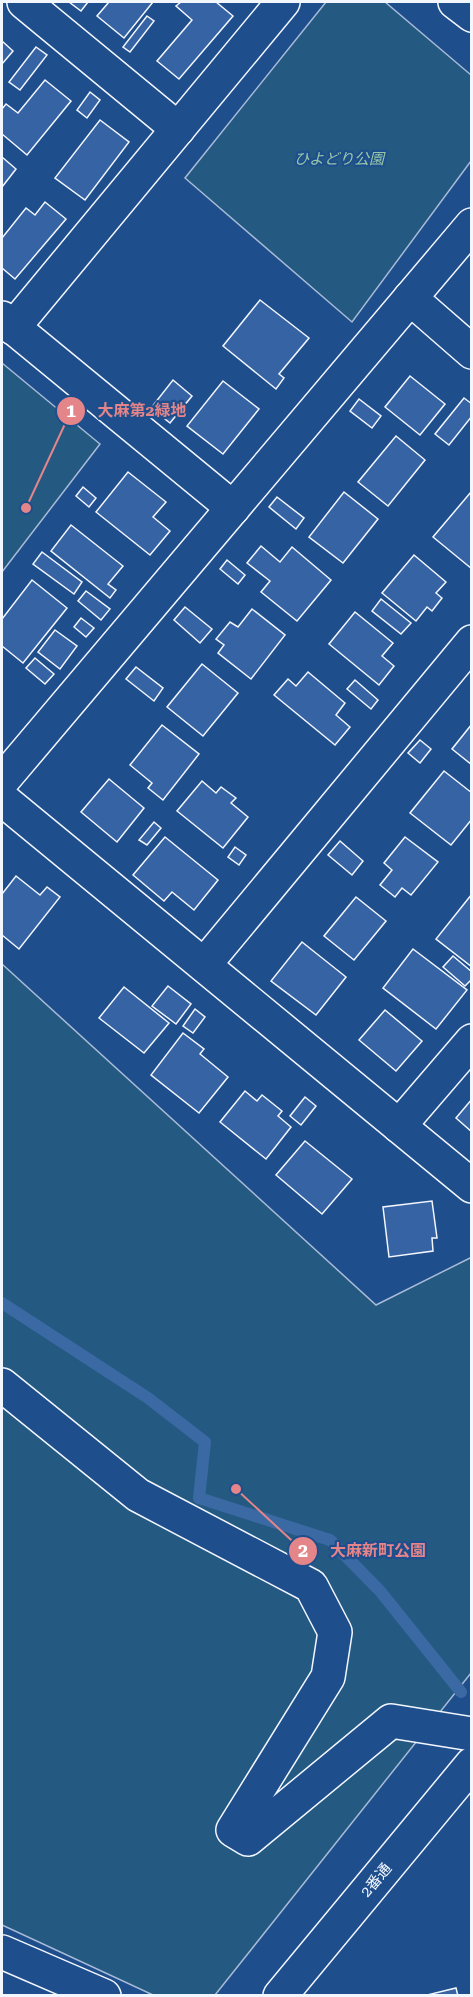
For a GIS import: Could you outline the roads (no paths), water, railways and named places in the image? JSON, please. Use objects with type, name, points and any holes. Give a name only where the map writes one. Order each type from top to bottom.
[{"type":"street","points":[[24,2],[178,129]]},
{"type":"street","points":[[233,508],[7,323],[178,129],[283,2]]},
{"type":"street","points":[[455,2],[471,15]]},
{"type":"street","points":[[2,781],[471,225]]},
{"type":"street","points":[[410,298],[471,352]]},
{"type":"street","points":[[204,965],[471,642]]},
{"type":"street","points":[[2,799],[471,1186]]},
{"type":"street","points":[[399,1126],[471,1041]]},
{"type":"street","points":[[2,1385],[138,1495],[311,1586],[335,1632],[328,1677],[234,1830],[248,1839],[392,1722],[471,1734]]},
{"type":"street","name":"2番通","points":[[280,1995],[471,1764]]},
{"type":"street","points":[[2,1952],[104,1995]]},
{"type":"waterway","points":[[2,1303],[148,1398],[205,1442],[199,1498],[330,1540],[380,1591],[461,1692]]},
{"type":"place","name":"大麻第2緑地","points":[[26,508]]},
{"type":"place","name":"大麻新町公園","points":[[236,1489]]},
{"type":"park label","name":"ひよどり公園","points":[[339,159]]}]
